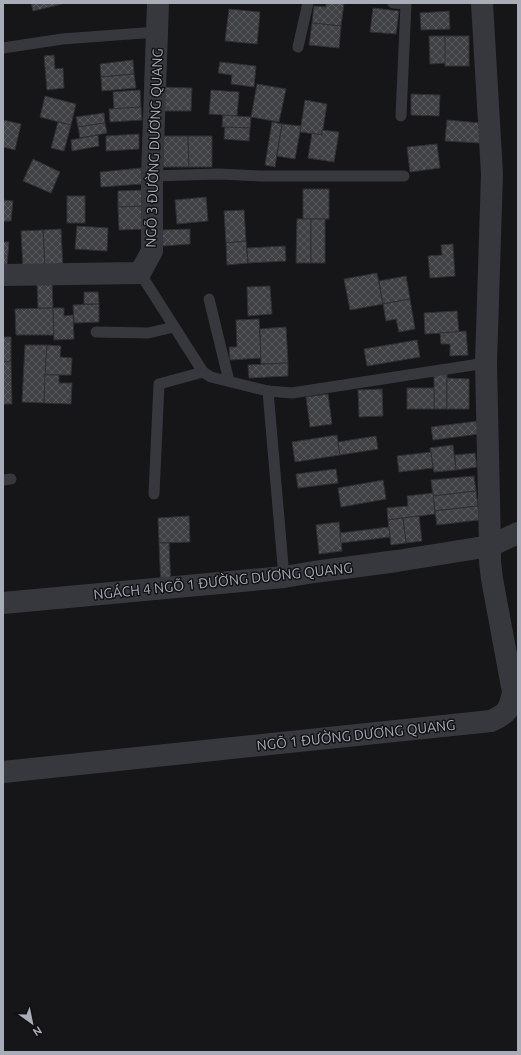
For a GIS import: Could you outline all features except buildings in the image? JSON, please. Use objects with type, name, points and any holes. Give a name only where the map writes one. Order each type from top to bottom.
[{"type":"street","name":"NGÕ 3 ĐƯỜNG DƯƠNG QUANG","points":[[140,273],[152,251],[152,176],[158,3]]},
{"type":"street","name":"NGÕ 1 ĐƯỜNG DƯƠNG QUANG","points":[[3,772],[491,721],[503,715],[510,706],[513,692],[490,562],[486,363],[492,174],[482,3]]},
{"type":"street","points":[[3,275],[140,273]]},
{"type":"street","points":[[490,546],[518,533]]},
{"type":"street","name":"NGÁCH 4 NGÕ 1 ĐƯỜNG DƯƠNG QUANG","points":[[3,603],[284,577],[490,546]]},
{"type":"lane","points":[[298,47],[308,3]]},
{"type":"lane","points":[[393,3],[407,4],[401,116]]},
{"type":"lane","points":[[3,48],[62,39],[157,32]]},
{"type":"lane","points":[[152,176],[219,174],[261,176],[404,176]]},
{"type":"lane","points":[[140,273],[203,372],[211,377],[268,391],[292,393],[486,363]]},
{"type":"lane","points":[[209,299],[229,381]]},
{"type":"lane","points":[[96,332],[148,333],[174,327]]},
{"type":"lane","points":[[154,494],[158,384],[203,372]]},
{"type":"lane","points":[[268,391],[284,577]]}]
